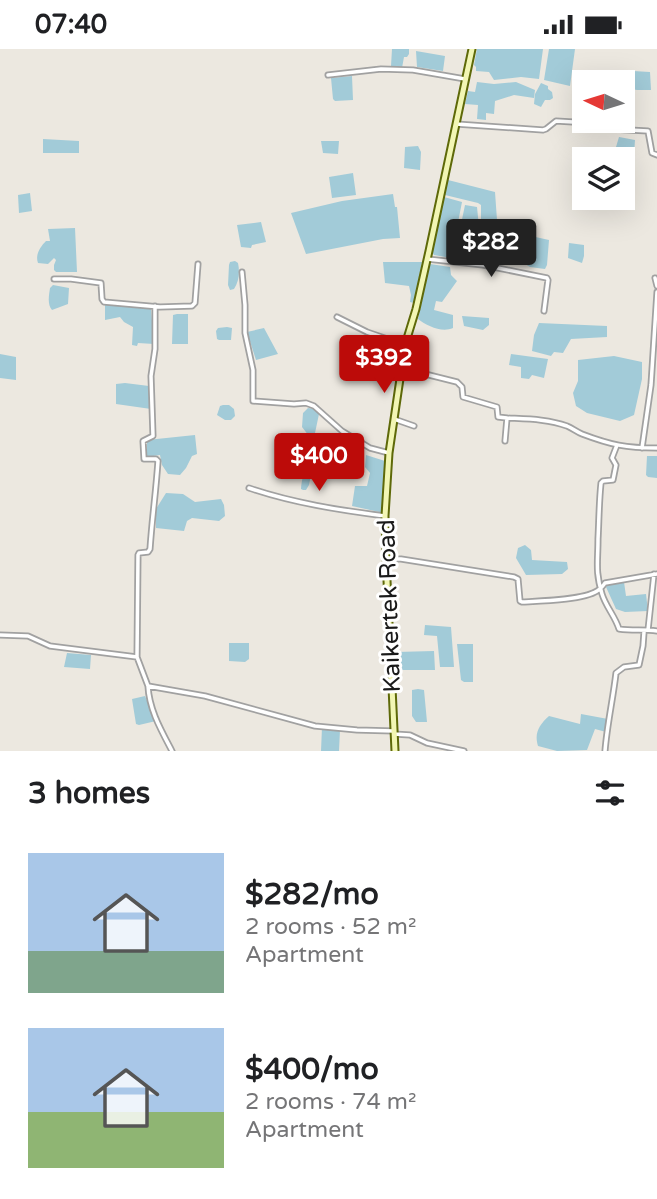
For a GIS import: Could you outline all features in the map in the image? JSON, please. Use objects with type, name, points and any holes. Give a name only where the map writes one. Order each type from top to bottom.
[{"type":"main road","name":"Kaikertek Road","points":[[395,751],[386,559],[389,453],[405,345],[427,259],[472,49]]},
{"type":"street","points":[[328,75],[381,69],[465,79]]},
{"type":"street","points":[[456,124],[545,130],[556,121],[572,122]]},
{"type":"street","points":[[635,130],[648,131],[652,153],[657,155]]},
{"type":"street","points":[[427,259],[483,265],[547,278],[544,311]]},
{"type":"street","points":[[54,279],[102,283],[104,302],[183,307],[194,305],[198,264]]},
{"type":"street","points":[[242,272],[245,333],[253,370],[253,401],[314,406],[342,431],[370,448],[389,453]]},
{"type":"street","points":[[656,278],[657,286]]},
{"type":"street","points":[[642,448],[651,385],[657,292]]},
{"type":"street","points":[[155,306],[155,349],[150,376],[153,436],[143,441],[144,459],[158,461],[150,549],[138,555],[137,657],[159,725],[172,751]]},
{"type":"street","points":[[337,317],[367,333],[405,345]]},
{"type":"street","points":[[401,367],[457,382],[462,387],[463,397],[495,406],[498,408],[498,417],[535,419],[568,426],[578,432],[628,448],[657,447]]},
{"type":"street","points":[[505,441],[507,418]]},
{"type":"street","points":[[394,419],[414,426]]},
{"type":"street","points":[[617,445],[612,458],[616,465],[614,478],[601,483],[596,571],[605,602],[616,618],[619,629],[657,631]]},
{"type":"street","points":[[249,488],[323,507],[386,516]]},
{"type":"street","points":[[386,559],[514,577],[518,579],[522,602],[577,597],[595,593],[605,583],[656,574],[639,665],[624,667],[616,673],[605,751]]},
{"type":"street","points":[[0,635],[28,636],[50,646],[137,657]]},
{"type":"street","points":[[148,686],[205,696],[315,726],[394,732],[464,751]]},
{"type":"water","points":[[392,49],[409,49],[400,69],[391,66]]},
{"type":"water","points":[[477,49],[543,49],[539,79],[521,77],[494,80],[489,72],[476,71],[474,65]]},
{"type":"water","points":[[549,49],[575,49],[570,86],[544,80]]},
{"type":"water","points":[[416,51],[445,56],[443,71],[417,67]]},
{"type":"water","points":[[635,71],[650,72],[651,90],[637,90]]},
{"type":"water","points":[[352,76],[353,100],[335,101],[331,78]]},
{"type":"water","points":[[477,82],[516,82],[535,90],[534,98],[514,95],[495,101],[494,114],[486,113],[486,120],[477,119],[478,105],[465,104],[468,91],[475,92]]},
{"type":"water","points":[[541,83],[548,86],[553,98],[545,100],[541,107],[534,104],[535,94]]},
{"type":"water","points":[[619,137],[635,140],[635,147],[616,147]]},
{"type":"water","points":[[43,139],[79,141],[79,153],[43,153]]},
{"type":"water","points":[[321,141],[339,141],[338,154],[323,153]]},
{"type":"water","points":[[418,146],[421,152],[420,170],[404,168],[405,147]]},
{"type":"water","points":[[353,173],[356,195],[332,198],[329,177]]},
{"type":"water","points":[[448,180],[495,192],[497,220],[481,220],[481,205],[478,203],[445,195]]},
{"type":"water","points":[[30,193],[32,211],[19,213],[18,195]]},
{"type":"water","points":[[393,194],[400,238],[306,254],[291,213],[342,201]]},
{"type":"water","points":[[444,197],[462,202],[451,258],[434,255],[432,252]]},
{"type":"water","points":[[465,205],[477,207],[479,227],[470,233],[460,229]]},
{"type":"water","points":[[261,222],[266,242],[252,245],[251,248],[241,247],[237,225]]},
{"type":"water","points":[[75,228],[77,272],[56,272],[54,258],[48,264],[38,263],[40,248],[46,241],[50,241],[48,229]]},
{"type":"water","points":[[531,236],[549,240],[545,269],[525,264]]},
{"type":"water","points":[[569,243],[584,245],[582,263],[568,258]]},
{"type":"water","points":[[235,261],[238,263],[239,277],[234,289],[230,290],[229,265]]},
{"type":"water","points":[[383,262],[422,262],[414,303],[410,302],[409,286],[385,283]]},
{"type":"water","points":[[430,264],[450,267],[451,275],[457,281],[442,302],[436,301],[434,310],[453,315],[453,328],[435,328],[418,319]]},
{"type":"water","points":[[53,285],[69,288],[68,304],[52,310],[49,299]]},
{"type":"water","points":[[105,304],[151,309],[154,344],[132,345],[133,327],[120,317],[105,320]]},
{"type":"water","points":[[188,314],[188,344],[172,344],[173,315]]},
{"type":"water","points":[[462,316],[489,318],[489,325],[483,330],[464,326]]},
{"type":"water","points":[[539,323],[607,326],[607,337],[571,339],[563,353],[554,352],[551,356],[532,351]]},
{"type":"water","points":[[218,328],[232,328],[231,340],[217,339]]},
{"type":"water","points":[[264,328],[278,354],[256,360],[247,332]]},
{"type":"water","points":[[0,354],[16,357],[16,380],[0,378]]},
{"type":"water","points":[[511,354],[548,359],[544,378],[532,375],[529,379],[521,378],[521,367],[509,365]]},
{"type":"water","points":[[614,356],[642,362],[642,379],[634,415],[620,421],[587,413],[576,406],[573,393],[578,381],[578,360]]},
{"type":"water","points":[[116,384],[149,386],[151,409],[116,404]]},
{"type":"water","points":[[223,405],[234,409],[235,416],[231,420],[217,415]]},
{"type":"water","points":[[308,408],[315,409],[319,414],[315,433],[334,443],[336,447],[323,459],[320,466],[312,469],[309,485],[303,490],[304,473],[321,453],[309,442],[309,436],[302,427],[303,413]]},
{"type":"water","points":[[195,435],[197,454],[192,456],[180,475],[168,474],[160,455],[147,457],[147,440]]},
{"type":"water","points":[[366,455],[385,461],[384,468],[387,469],[384,513],[352,506],[355,486],[367,486],[370,473],[365,467]]},
{"type":"water","points":[[647,456],[657,456],[657,478],[646,475]]},
{"type":"water","points":[[166,493],[183,494],[195,502],[221,499],[225,516],[219,521],[192,518],[187,521],[184,531],[156,528],[156,509]]},
{"type":"water","points":[[525,545],[531,550],[532,560],[567,562],[568,569],[562,574],[526,575],[516,558],[518,548]]},
{"type":"water","points":[[624,582],[626,596],[646,594],[648,611],[625,612],[616,609],[606,587],[608,583]]},
{"type":"water","points":[[425,625],[451,627],[454,667],[440,667],[437,636],[424,635]]},
{"type":"water","points":[[229,643],[249,643],[249,659],[245,662],[229,661]]},
{"type":"water","points":[[457,644],[473,644],[473,682],[461,680]]},
{"type":"water","points":[[434,651],[435,670],[398,670],[396,652]]},
{"type":"water","points":[[67,653],[91,655],[90,669],[64,667]]},
{"type":"water","points":[[412,690],[424,690],[427,722],[416,722],[412,716]]},
{"type":"water","points":[[145,696],[156,721],[139,725],[136,724],[132,699]]},
{"type":"water","points":[[581,714],[608,719],[606,732],[595,729],[587,750],[557,751],[538,746],[538,729],[549,716],[580,724]]},
{"type":"water","points":[[322,727],[340,730],[339,751],[321,751]]}]
